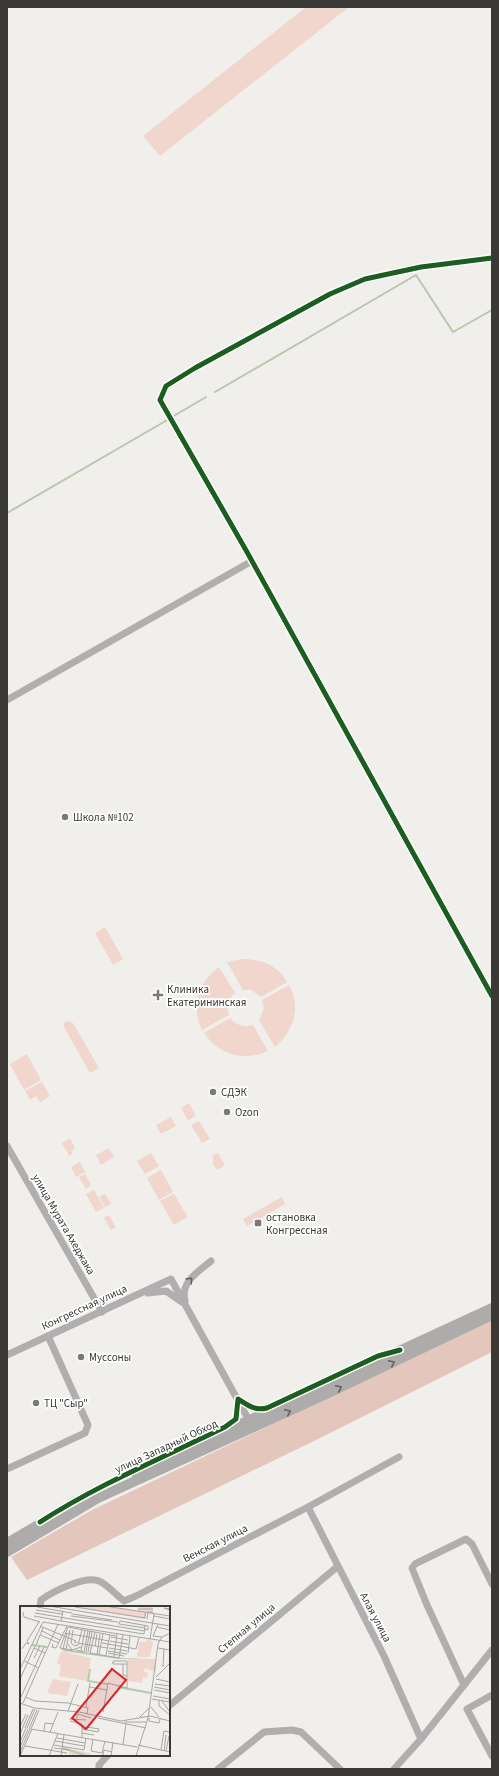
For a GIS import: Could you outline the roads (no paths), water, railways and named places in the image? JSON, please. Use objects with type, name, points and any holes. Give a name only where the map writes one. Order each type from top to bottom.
[{"type":"highway","name":"улица Западный Обход","points":[[7,1552],[98,1498],[400,1350],[492,1308]]},
{"type":"highway","name":"улица Западный Обход","points":[[7,1543],[40,1522],[131,1476],[251,1424],[492,1315]]},
{"type":"street","points":[[492,258],[421,267],[365,279],[330,294],[195,368],[166,386],[160,400],[252,561],[492,996]]},
{"type":"street","points":[[7,700],[252,561]]},
{"type":"street","name":"улица Мурата Ахеджака","points":[[7,1146],[102,1312]]},
{"type":"street","points":[[211,1261],[186,1284],[183,1292],[185,1305],[238,1398],[251,1424]]},
{"type":"street","name":"Конгрессная улица","points":[[7,1355],[171,1280],[185,1305]]},
{"type":"street","points":[[141,1294],[166,1291],[185,1305]]},
{"type":"street","points":[[7,1469],[85,1433],[88,1429],[88,1425],[48,1336]]},
{"type":"street","points":[[238,1398],[249,1407],[256,1409],[267,1408],[378,1356],[400,1350]]},
{"type":"street","points":[[40,1522],[74,1500],[120,1476],[225,1427],[236,1419],[238,1398]]},
{"type":"street","name":"Венская улица","points":[[40,1604],[52,1592],[86,1580],[99,1581],[124,1601],[308,1508],[399,1457]]},
{"type":"street","name":"Алая улица","points":[[308,1508],[384,1656],[420,1739]]},
{"type":"street","points":[[464,1685],[427,1605],[412,1568],[415,1564],[466,1539],[472,1544],[492,1584]]},
{"type":"street","name":"Степная улица","points":[[170,1705],[337,1567]]},
{"type":"street","points":[[394,1769],[492,1650]]},
{"type":"street","points":[[492,1695],[467,1709],[492,1756]]},
{"type":"street","points":[[218,1769],[264,1732],[292,1730],[301,1732],[340,1769]]},
{"type":"street","points":[[99,1769],[99,1765],[107,1756]]},
{"type":"waterway","points":[[215,392],[416,275],[453,332],[492,310]]},
{"type":"waterway","points":[[172,417],[206,397]]},
{"type":"waterway","points":[[7,513],[169,419]]},
{"type":"place","name":"Школа №102","points":[[65,817]]},
{"type":"place","name":"Клиника Екатерининская","points":[[158,995]]},
{"type":"place","name":"СДЭК","points":[[213,1092]]},
{"type":"place","name":"Ozon","points":[[227,1112]]},
{"type":"place","name":"остановка Конгрессная","points":[[258,1223]]},
{"type":"place","name":"Муссоны","points":[[81,1357]]},
{"type":"place","name":"ТЦ \"Сыр\"","points":[[36,1403]]}]
